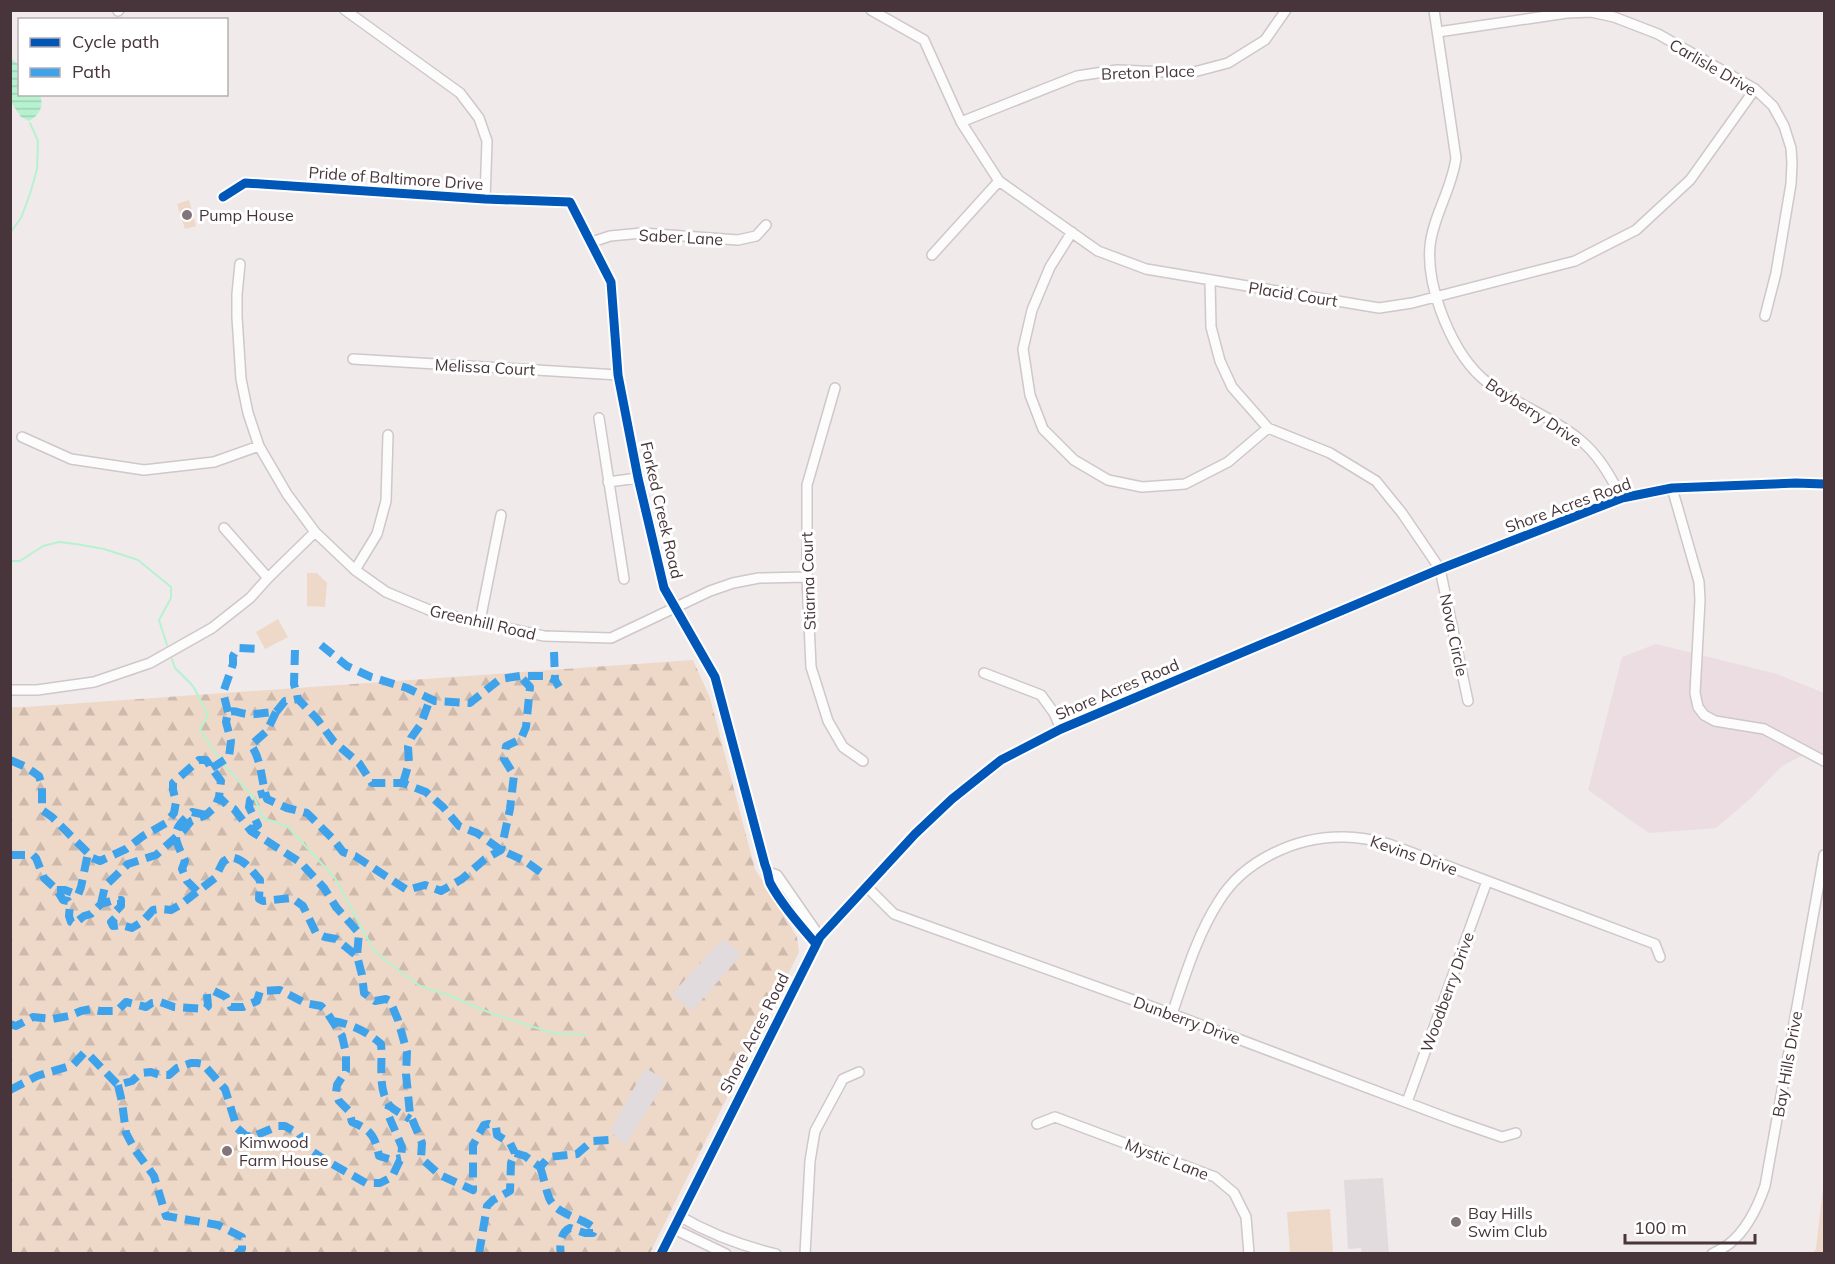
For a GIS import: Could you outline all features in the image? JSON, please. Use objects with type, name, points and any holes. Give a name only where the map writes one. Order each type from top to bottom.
[{"type":"street","points":[[345,10],[460,93],[478,118],[487,141],[485,199]]},
{"type":"street","name":"Placid Court","points":[[871,10],[924,40],[961,122],[999,181],[1098,251],[1146,269],[1379,308],[1412,303],[1575,261],[1636,230],[1690,180],[1755,89]]},
{"type":"street","name":"Breton Place","points":[[961,122],[1077,76],[1117,70],[1190,74],[1228,63],[1265,39],[1286,10]]},
{"type":"street","name":"Bayberry Drive","points":[[1434,10],[1456,158],[1454,173],[1432,234],[1431,268],[1436,296],[1450,333],[1470,366],[1484,379],[1566,430],[1593,453],[1622,498]]},
{"type":"street","name":"Carlisle Drive","points":[[1438,32],[1591,12],[1642,27],[1755,89],[1773,106],[1784,126],[1791,148],[1792,163],[1791,184],[1776,273],[1765,316]]},
{"type":"street","points":[[932,255],[999,181]]},
{"type":"street","name":"Pride of Baltimore Drive","points":[[223,197],[245,183],[485,199],[570,202]]},
{"type":"street","name":"Forked Creek Road","points":[[570,202],[611,282],[618,375],[638,478],[664,588],[715,676],[769,880],[786,907],[818,941]]},
{"type":"street","name":"Saber Lane","points":[[592,242],[610,236],[642,233],[738,240],[756,236],[766,225]]},
{"type":"street","points":[[1072,232],[1050,267],[1032,310],[1023,349],[1030,394],[1043,429],[1074,460],[1108,480],[1142,487],[1185,484],[1228,462],[1268,428]]},
{"type":"street","name":"Greenhill Road","points":[[240,264],[237,317],[241,380],[248,413],[259,446],[287,494],[315,532],[356,570],[386,592],[435,612],[544,636],[611,638],[710,591],[733,583],[759,578],[807,577]]},
{"type":"street","points":[[1210,281],[1211,327],[1220,361],[1232,387],[1268,428],[1330,453],[1376,480],[1402,513],[1440,569]]},
{"type":"street","name":"Melissa Court","points":[[353,359],[618,375]]},
{"type":"street","name":"Stiarna Court","points":[[835,388],[807,485],[807,577],[811,667],[828,721],[843,747],[863,761]]},
{"type":"street","points":[[599,418],[624,579]]},
{"type":"street","points":[[356,570],[376,534],[386,501],[388,435]]},
{"type":"street","points":[[22,437],[71,459],[144,470],[214,462],[259,446]]},
{"type":"street","points":[[608,482],[638,478]]},
{"type":"street","name":"Shore Acres Road","points":[[661,1254],[818,941],[915,834],[1001,760],[1061,729],[1440,569],[1622,498],[1672,488],[1824,484]]},
{"type":"street","points":[[1672,488],[1699,582],[1695,693],[1698,707],[1704,715],[1715,721],[1764,729],[1824,761]]},
{"type":"street","points":[[480,621],[501,515]]},
{"type":"street","points":[[224,528],[268,578]]},
{"type":"street","points":[[10,690],[37,690],[94,682],[150,663],[212,628],[250,598],[315,532]]},
{"type":"street","name":"Nova Circle","points":[[1440,569],[1468,700]]},
{"type":"street","points":[[984,673],[1041,695],[1054,713],[1061,729]]},
{"type":"street","name":"Kevins Drive","points":[[1172,1014],[1197,944],[1219,900],[1235,880],[1265,858],[1288,847],[1324,838],[1366,838],[1389,844],[1655,944],[1660,957]]},
{"type":"street","name":"Bay Hills Drive","points":[[1712,1254],[1729,1244],[1740,1233],[1759,1204],[1765,1186],[1824,855]]},
{"type":"street","name":"Woodberry Drive","points":[[1407,1102],[1487,881]]},
{"type":"street","name":"Dunberry Drive","points":[[866,886],[894,914],[1172,1014],[1502,1137],[1516,1133]]},
{"type":"street","points":[[805,1254],[810,1161],[815,1131],[843,1079],[859,1072]]},
{"type":"street","name":"Mystic Lane","points":[[1037,1125],[1055,1117],[1215,1177],[1234,1193],[1246,1217],[1249,1254]]},
{"type":"street","points":[[679,1216],[728,1240],[776,1254]]},
{"type":"street","points":[[674,1229],[726,1254]]},
{"type":"shaded area","points":[[11,58],[18,64],[18,96],[40,96],[42,103],[36,116],[29,121],[21,117],[11,102]]},
{"type":"shaded area","points":[[1656,644],[1777,674],[1824,693],[1824,764],[1805,754],[1782,766],[1750,799],[1716,828],[1649,833],[1588,790],[1622,657]]},
{"type":"shaded area","points":[[722,939],[742,954],[692,1011],[672,994]]},
{"type":"shaded area","points":[[645,1068],[666,1080],[625,1146],[610,1131]]},
{"type":"shaded area","points":[[1383,1178],[1389,1253],[1362,1253],[1361,1248],[1348,1249],[1344,1180]]},
{"type":"green space","name":"Pump House","points":[[189,200],[196,226],[185,229],[177,204]]},
{"type":"green space","points":[[307,573],[317,573],[327,583],[325,607],[307,606]]},
{"type":"green space","points":[[278,619],[288,637],[265,649],[256,632]]},
{"type":"green space","points":[[693,660],[710,698],[755,869],[797,937],[799,952],[650,1253],[11,1254],[11,707]]},
{"type":"green space","points":[[1824,1180],[1824,1253],[1813,1253],[1816,1249]]},
{"type":"green space","points":[[1330,1209],[1333,1253],[1290,1253],[1287,1212]]},
{"type":"waterway","points":[[10,233],[21,218],[37,169],[38,141],[30,123]]},
{"type":"waterway","points":[[10,561],[20,561],[43,546],[59,542],[104,549],[138,560],[171,587],[171,598],[159,620],[167,645]]},
{"type":"waterway","points":[[172,659],[175,668],[193,686],[208,715],[200,730],[221,761],[255,799],[263,818],[287,826],[335,878],[373,949],[385,960],[420,986],[488,1012],[552,1033],[585,1035]]},
{"type":"marked path","points":[[321,645],[347,666],[435,701],[470,703],[500,679],[520,676],[545,676],[555,680],[559,687]]},
{"type":"marked path","points":[[228,712],[224,690],[233,664],[233,656],[238,648],[262,649]]},
{"type":"marked path","points":[[295,650],[294,684],[298,699]]},
{"type":"marked path","points":[[554,652],[555,680]]},
{"type":"marked path","points":[[276,712],[267,731],[251,745],[259,764],[267,799],[287,808],[307,813],[343,852],[355,856],[407,890],[425,885],[441,891],[462,879],[485,859],[501,850],[510,809],[514,775],[504,759],[506,746],[521,739],[526,727],[530,687],[520,676]]},
{"type":"marked path","points":[[212,768],[229,757],[231,741],[226,722],[228,712],[250,714],[276,712],[285,701],[298,699],[334,742],[359,763],[372,783],[403,783],[426,792],[459,826],[477,833],[543,874]]},
{"type":"marked path","points":[[403,783],[409,763],[408,747],[411,738],[421,724],[430,699]]},
{"type":"marked path","points":[[10,760],[39,776],[42,786],[42,810],[52,817],[90,857],[100,861],[126,849],[166,823],[174,813],[176,802],[173,783],[199,760],[206,760],[221,781],[219,797],[234,809],[251,831],[300,862],[324,888],[336,907],[359,933],[357,956],[364,993],[375,1001],[386,999],[390,1001],[407,1052],[406,1074],[410,1114],[422,1143],[421,1158],[440,1175],[473,1190],[473,1145],[484,1125],[489,1124],[496,1127],[497,1135],[510,1143],[515,1153]]},
{"type":"marked path","points":[[251,831],[258,825],[249,807],[250,800],[265,793]]},
{"type":"marked path","points":[[101,904],[105,886],[128,864],[156,855],[191,821],[206,815],[215,807],[219,797]]},
{"type":"marked path","points":[[197,891],[187,881],[182,869],[185,861],[176,835],[180,825],[192,812],[206,815]]},
{"type":"marked path","points":[[57,890],[65,890],[78,895],[88,853]]},
{"type":"marked path","points":[[10,855],[33,855],[36,858],[44,878],[57,890],[63,900],[70,904],[69,916],[74,924],[84,916],[91,914],[101,904],[121,900],[121,906],[111,922],[113,926],[122,925],[132,928],[143,921],[153,910],[171,910],[180,905],[215,878],[223,862],[230,857],[235,858],[247,865],[260,880],[259,899],[263,901],[292,898],[303,906],[316,933],[336,939],[357,956]]},
{"type":"marked path","points":[[10,1024],[16,1026],[33,1017],[53,1019],[91,1009],[117,1011],[126,1002],[146,1007],[160,1002],[174,1007],[205,1009],[208,1006],[207,994],[214,991],[226,997],[231,1007],[243,1007],[257,1001],[260,991],[280,990],[305,1003],[321,1006],[326,1011],[342,1036],[346,1053],[346,1071],[337,1085],[336,1093],[339,1101],[349,1111],[352,1122],[371,1134],[379,1156],[392,1160],[401,1158]]},
{"type":"marked path","points":[[332,1021],[358,1029],[381,1044],[382,1084],[386,1100],[392,1108],[410,1119]]},
{"type":"marked path","points":[[10,1090],[37,1076],[73,1065],[84,1053],[88,1054],[118,1085],[132,1081],[141,1073],[169,1075],[177,1068],[191,1063],[203,1064],[225,1089],[237,1128],[245,1135],[252,1137],[278,1126],[285,1126],[299,1134],[309,1149],[366,1183],[380,1183],[392,1177],[401,1158],[402,1147],[387,1112],[390,1105]]},
{"type":"marked path","points":[[118,1085],[126,1133],[154,1176],[166,1216],[218,1225],[242,1237],[242,1249],[237,1254]]},
{"type":"marked path","points":[[515,1153],[525,1156],[540,1167],[549,1157],[577,1154],[592,1141],[610,1140],[615,1136]]},
{"type":"marked path","points":[[479,1254],[487,1206],[510,1191],[511,1163],[515,1153]]},
{"type":"marked path","points":[[540,1167],[549,1197],[554,1205],[595,1229],[593,1233],[570,1228],[567,1230],[561,1239],[561,1254]]},
{"type":"cycle path","points":[[223,197],[245,183],[485,199],[570,202],[611,282],[618,375],[638,478],[664,588],[715,677],[770,883],[816,944]]},
{"type":"cycle path","points":[[661,1254],[820,937],[915,834],[952,799],[1001,760],[1061,729],[1440,569],[1622,498],[1672,488],[1824,484]]},
{"type":"place","name":"Pump House","points":[[187,215]]},
{"type":"place","name":"Kimwood Farm House","points":[[227,1151]]},
{"type":"place","name":"Bay Hills Swim Club","points":[[1456,1222]]}]
